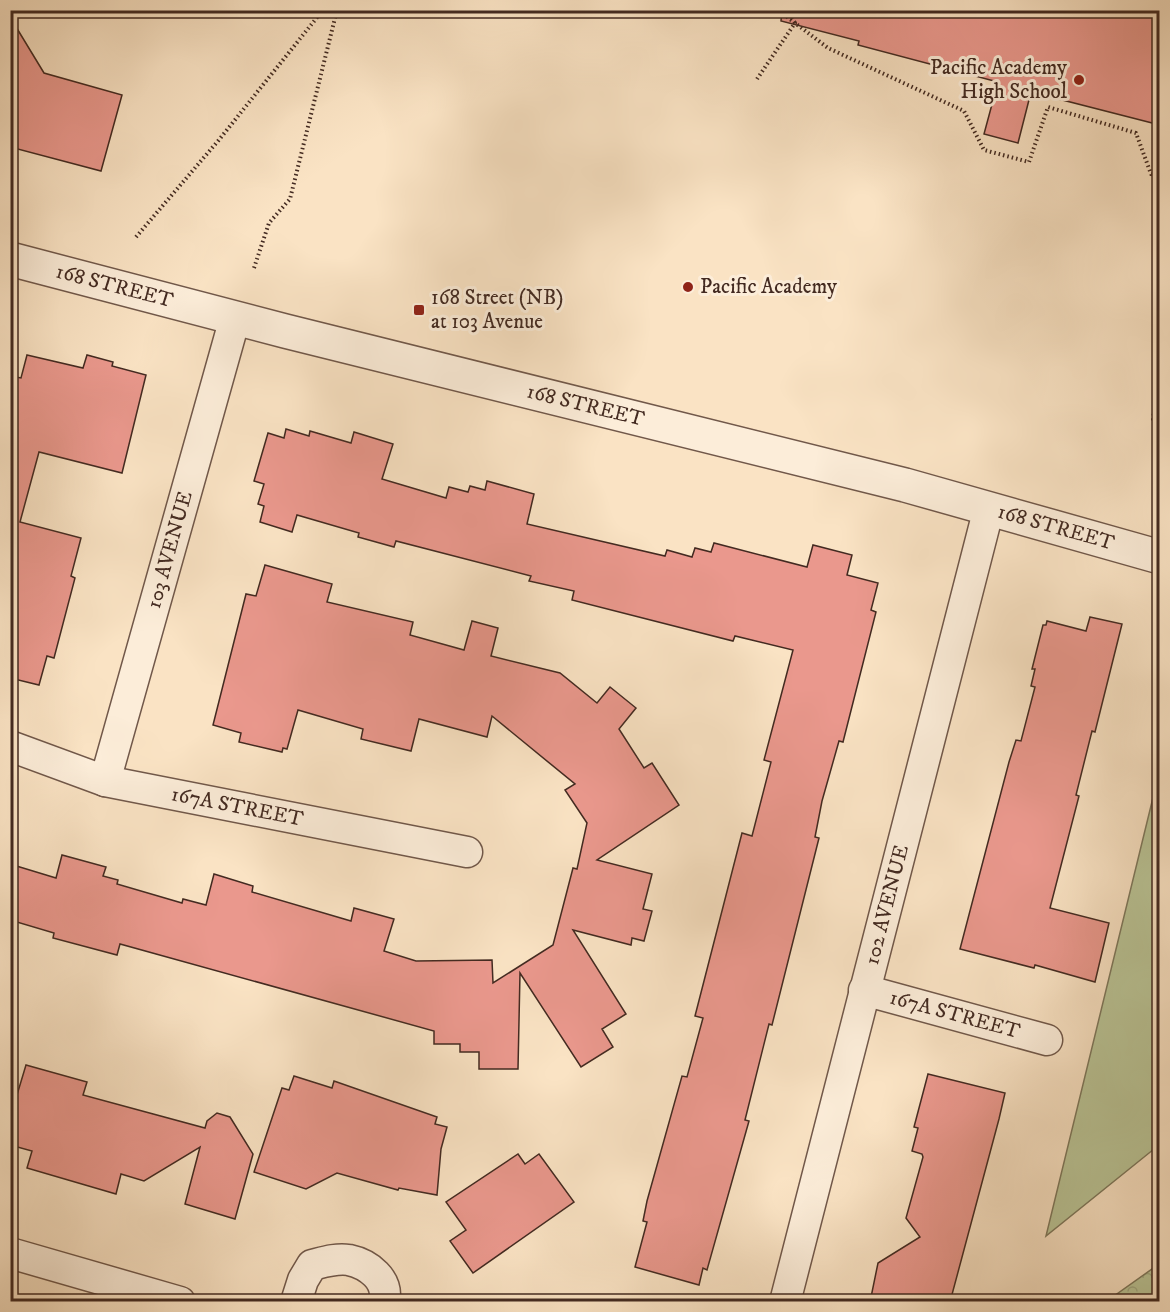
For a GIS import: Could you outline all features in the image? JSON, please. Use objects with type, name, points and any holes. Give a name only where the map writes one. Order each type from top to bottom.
[{"type":"street","name":"168 STREET","points":[[10,259],[235,318],[905,485],[1160,557]]},
{"type":"street","name":"103 AVENUE","points":[[105,781],[235,318]]},
{"type":"street","name":"102 AVENUE","points":[[785,1302],[989,508]]},
{"type":"street","name":"167A STREET","points":[[10,746],[105,781],[468,852]]},
{"type":"street","name":"167A STREET","points":[[864,990],[1047,1040]]},
{"type":"street","points":[[10,1253],[180,1302]]},
{"type":"street","points":[[296,1302],[303,1280],[312,1265],[330,1260],[349,1260],[366,1266],[381,1278],[386,1295],[384,1302]]},
{"type":"path","points":[[136,237],[218,141],[323,10]]},
{"type":"path","points":[[254,268],[269,223],[290,200],[337,10]]},
{"type":"path","points":[[778,10],[828,48],[964,111],[984,150],[1029,162],[1048,107],[1136,133],[1151,174],[1160,177]]},
{"type":"path","points":[[787,10],[795,23]]},
{"type":"path","points":[[757,79],[795,23]]},
{"type":"path","points":[[1160,365],[1153,419],[1160,430]]},
{"type":"green space","points":[[1159,773],[1159,1145],[1046,1236]]},
{"type":"green space","points":[[1159,1264],[1159,1301],[1107,1301]]},
{"type":"building","name":"Pacific Academy High School","points":[[782,10],[1160,10],[1160,125],[1031,92],[1018,143],[984,134],[998,82],[858,45],[859,41],[781,21]]},
{"type":"building","points":[[10,17],[44,73],[122,95],[101,171],[10,147]]},
{"type":"building","points":[[27,355],[83,368],[87,355],[113,362],[112,366],[146,375],[122,473],[39,452],[20,522],[81,538],[71,576],[75,578],[54,658],[47,656],[39,685],[10,678],[10,376],[21,378]]},
{"type":"building","points":[[286,429],[309,436],[310,431],[351,443],[354,432],[393,444],[382,479],[446,498],[449,487],[468,492],[470,486],[485,490],[487,481],[534,494],[527,524],[665,556],[667,550],[692,557],[695,548],[711,552],[714,543],[807,567],[813,545],[852,555],[847,575],[878,583],[871,610],[876,612],[843,742],[839,741],[822,801],[815,837],[819,838],[772,1025],[769,1024],[745,1120],[749,1121],[707,1270],[703,1268],[699,1285],[635,1267],[647,1222],[643,1221],[647,1201],[682,1076],[687,1077],[703,1018],[695,1016],[742,833],[752,836],[771,762],[764,760],[793,650],[735,636],[733,641],[572,600],[574,591],[529,581],[531,576],[396,541],[394,547],[358,537],[359,533],[297,515],[292,532],[260,522],[264,506],[258,504],[264,484],[254,481],[268,433],[284,438]]},
{"type":"building","points":[[265,565],[332,584],[327,602],[413,622],[410,635],[464,650],[472,621],[498,628],[491,656],[560,673],[597,703],[610,687],[636,708],[619,729],[644,768],[652,763],[679,805],[597,860],[652,874],[643,909],[652,911],[644,941],[632,938],[631,945],[573,930],[626,1014],[602,1029],[613,1047],[581,1067],[520,973],[518,1069],[479,1069],[479,1052],[460,1052],[460,1044],[434,1044],[434,1031],[120,944],[117,955],[53,938],[54,933],[10,920],[10,864],[56,878],[62,855],[106,867],[103,876],[118,880],[117,884],[182,903],[183,899],[206,905],[214,874],[253,886],[252,892],[351,921],[354,908],[394,919],[384,951],[416,961],[492,960],[493,983],[553,945],[573,868],[577,869],[587,823],[565,790],[575,784],[492,716],[487,737],[419,719],[411,751],[361,739],[363,729],[298,710],[287,749],[283,748],[282,752],[239,742],[241,733],[213,725],[246,594],[256,596]]},
{"type":"building","points":[[1090,617],[1122,624],[1095,732],[1092,731],[1076,795],[1079,796],[1050,908],[1109,923],[1095,982],[1035,965],[1034,968],[960,949],[1009,762],[1016,740],[1021,741],[1035,687],[1031,686],[1035,669],[1032,669],[1043,625],[1046,625],[1047,621],[1086,631]]},
{"type":"building","points":[[26,1065],[87,1082],[83,1095],[205,1128],[207,1121],[217,1113],[230,1117],[253,1154],[235,1219],[185,1204],[200,1147],[144,1181],[121,1174],[116,1194],[27,1168],[32,1151],[10,1145],[10,1118]]},
{"type":"building","points":[[928,1074],[1005,1093],[999,1119],[950,1302],[870,1302],[878,1263],[920,1237],[906,1218],[923,1157],[922,1154],[912,1151],[918,1128],[914,1127]]},
{"type":"building","points":[[294,1076],[332,1088],[334,1081],[437,1117],[435,1124],[447,1127],[441,1149],[437,1195],[399,1188],[398,1190],[337,1173],[306,1189],[254,1172],[282,1088],[289,1090]]},
{"type":"building","points":[[518,1154],[525,1164],[539,1154],[574,1202],[473,1273],[450,1241],[466,1230],[446,1202]]},
{"type":"place","name":"Pacific Academy High School","points":[[1079,80]]},
{"type":"place","name":"Pacific Academy","points":[[688,287]]},
{"type":"place","name":"168 Street (NB) at 103 Avenue","points":[[419,310]]}]
